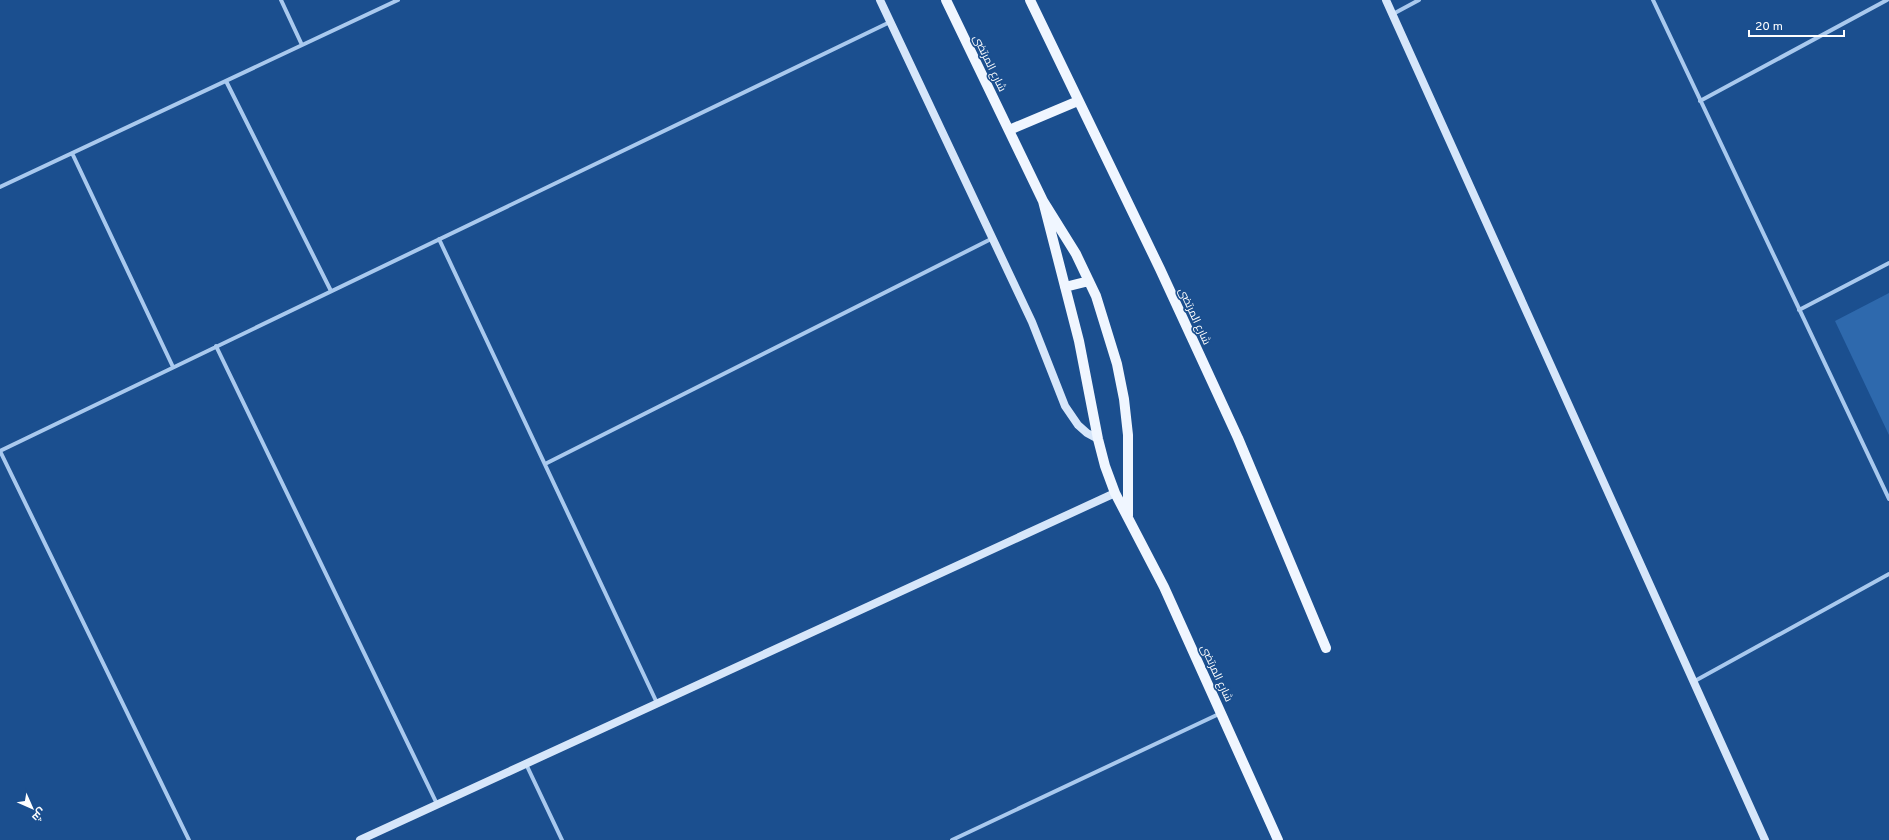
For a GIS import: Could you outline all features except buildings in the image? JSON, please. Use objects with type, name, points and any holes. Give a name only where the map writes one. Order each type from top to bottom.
[{"type":"main road","name":"شارع المرتضى","points":[[946,0],[1043,201],[1061,228],[1089,281],[1108,330],[1124,399],[1128,435],[1128,518]]},
{"type":"main road","name":"شارع المرتضى","points":[[1030,0],[1160,269],[1235,431],[1326,648]]},
{"type":"main road","points":[[1009,130],[1078,101]]},
{"type":"main road","name":"شارع المرتضى","points":[[1043,201],[1079,341],[1098,439],[1115,493],[1164,587],[1278,840]]},
{"type":"main road","points":[[1065,287],[1089,281]]},
{"type":"street","points":[[281,0],[302,45]]},
{"type":"street","points":[[0,187],[398,0]]},
{"type":"street","points":[[880,0],[994,238],[1032,322],[1064,406],[1078,425],[1087,433],[1098,439]]},
{"type":"street","points":[[1386,0],[1764,840]]},
{"type":"street","points":[[1393,14],[1419,0]]},
{"type":"street","points":[[1653,0],[1889,499]]},
{"type":"street","points":[[1700,101],[1887,0]]},
{"type":"street","points":[[189,840],[0,451],[891,22]]},
{"type":"street","points":[[226,81],[331,291]]},
{"type":"street","points":[[72,153],[173,367]]},
{"type":"street","points":[[545,464],[994,238]]},
{"type":"street","points":[[439,239],[657,703]]},
{"type":"street","points":[[1799,310],[1889,263]]},
{"type":"street","points":[[216,346],[437,804]]},
{"type":"street","points":[[360,840],[1115,493]]},
{"type":"street","points":[[1693,682],[1889,574]]},
{"type":"street","points":[[952,840],[1222,713]]},
{"type":"street","points":[[526,764],[562,840]]},
{"type":"shaded area","points":[[1889,293],[1889,435],[1835,321]]}]
